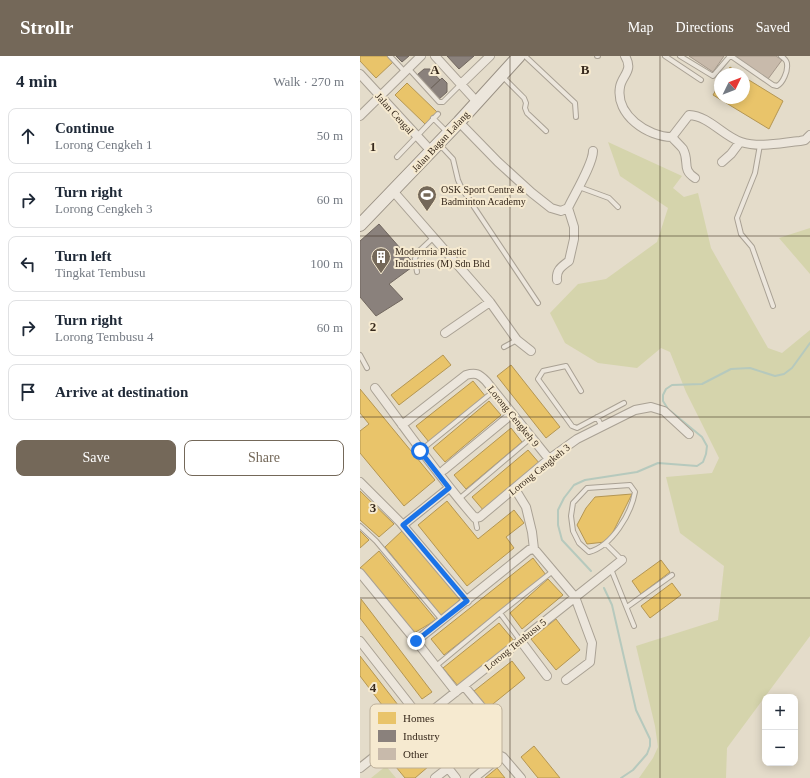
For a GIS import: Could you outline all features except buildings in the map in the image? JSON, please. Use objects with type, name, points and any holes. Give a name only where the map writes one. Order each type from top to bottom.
[{"type":"main road","name":"Jalan Bagan Lalang","points":[[360,225],[448,134],[519,56]]},
{"type":"street","points":[[360,116],[421,56]]},
{"type":"street","points":[[435,56],[477,102]]},
{"type":"street","points":[[461,84],[490,56]]},
{"type":"street","points":[[624,56],[628,61],[627,72],[620,86],[622,108],[632,119],[646,130],[662,137],[672,137],[683,150],[687,160],[686,170],[695,178]]},
{"type":"street","name":"Jalan Cengal","points":[[360,74],[417,136],[434,147]]},
{"type":"street","points":[[672,137],[689,115],[698,116],[740,142],[760,145],[800,141],[805,140],[810,135]]},
{"type":"street","points":[[459,122],[498,162],[550,208],[561,211],[568,208]]},
{"type":"street","points":[[722,162],[731,154],[740,142]]},
{"type":"street","points":[[557,280],[557,274],[562,266],[569,261],[574,239],[574,227],[568,208],[593,156],[593,150]]},
{"type":"street","points":[[393,191],[490,302],[517,340],[531,351]]},
{"type":"street","points":[[445,333],[490,302]]},
{"type":"street","name":"Lorong Cengkeh 9","points":[[402,425],[466,375],[474,373],[479,374],[549,459]]},
{"type":"street","points":[[375,388],[420,451],[475,518]]},
{"type":"street","name":"Lorong Cengkeh 3","points":[[475,518],[480,517],[549,459],[577,439],[635,410],[651,407],[664,411],[689,434]]},
{"type":"street","points":[[444,470],[512,414]]},
{"type":"street","points":[[360,482],[403,525],[467,601]]},
{"type":"street","points":[[403,525],[449,488]]},
{"type":"street","points":[[515,489],[526,507],[532,532],[534,549],[575,597],[592,643],[590,662],[566,680]]},
{"type":"street","points":[[416,641],[529,550],[534,549]]},
{"type":"street","name":"Lorong Tembusu 5","points":[[440,704],[622,560]]},
{"type":"street","points":[[360,573],[456,692]]},
{"type":"street","points":[[520,640],[547,676]]},
{"type":"street","points":[[360,641],[409,704]]},
{"type":"street","points":[[464,686],[479,704]]},
{"type":"street","points":[[502,757],[521,778]]},
{"type":"street","name":"Lorong Tembusu 5","points":[[360,768],[370,760]]},
{"type":"street","points":[[435,778],[448,768],[456,778]]},
{"type":"street","points":[[474,778],[486,768]]},
{"type":"lane","points":[[390,56],[439,102],[442,102],[461,84]]},
{"type":"lane","points":[[525,56],[575,103],[576,117]]},
{"type":"lane","points":[[665,56],[701,80]]},
{"type":"lane","points":[[680,56],[713,76],[730,56],[773,85],[777,86],[781,84],[783,80],[787,64],[785,59],[781,56]]},
{"type":"lane","points":[[501,76],[524,98],[527,113],[546,131]]},
{"type":"lane","points":[[397,157],[438,114]]},
{"type":"lane","points":[[433,118],[448,134]]},
{"type":"lane","points":[[760,145],[755,173],[737,218],[741,234],[752,247],[773,306]]},
{"type":"lane","points":[[434,147],[453,159],[458,180],[463,191],[538,303]]},
{"type":"lane","points":[[578,186],[609,198],[618,207]]},
{"type":"lane","points":[[417,272],[415,259],[417,253],[433,238]]},
{"type":"lane","points":[[504,347],[517,340]]},
{"type":"lane","points":[[360,355],[367,368]]},
{"type":"lane","points":[[581,391],[566,366],[543,371],[538,379],[572,426],[577,428],[624,403]]},
{"type":"lane","points":[[420,451],[494,391]]},
{"type":"lane","points":[[597,417],[602,427]]},
{"type":"lane","points":[[458,499],[532,437]]},
{"type":"lane","points":[[630,485],[635,492],[634,501],[620,526],[606,544],[597,550],[589,552],[579,543],[573,531],[571,516],[573,503],[587,488],[630,485]]},
{"type":"lane","points":[[475,518],[477,528]]},
{"type":"lane","points":[[360,526],[376,541],[442,621]]},
{"type":"lane","points":[[606,544],[622,560]]},
{"type":"lane","points":[[610,569],[634,626]]},
{"type":"lane","points":[[436,666],[554,571]]},
{"type":"lane","points":[[627,607],[672,575]]},
{"type":"lane","points":[[500,613],[520,640]]},
{"type":"green space","points":[[608,142],[682,176],[673,188],[684,197],[698,193],[711,248],[768,348],[782,353],[810,330],[810,636],[767,694],[762,694],[762,701],[727,748],[726,778],[639,778],[653,758],[658,747],[655,726],[636,646],[718,620],[724,566],[680,533],[666,477],[712,473],[719,458],[686,392],[670,352],[661,348],[637,368],[598,363],[565,343],[550,313],[578,284],[606,279],[657,242],[668,208],[620,176]]},
{"type":"green space","points":[[810,228],[810,274],[779,238]]},
{"type":"green space","points":[[384,768],[388,768],[396,778],[371,778]]},
{"type":"waterway","points":[[591,571],[562,540],[558,525],[558,510],[564,498],[574,485],[585,480],[637,472],[658,463],[697,466],[703,462],[707,446],[702,437],[668,409],[663,401],[663,395],[666,389],[672,385],[702,384],[731,369],[750,368],[775,376],[784,374],[792,368],[810,343]]},
{"type":"waterway","points":[[604,588],[612,605],[636,710],[650,739],[650,746],[647,754],[633,770],[621,778]]},
{"type":"place","name":"OSK Sport Centre & Badminton Academy","points":[[427,212]]},
{"type":"place","name":"Modernria Plastic Industries (M) Sdn Bhd","points":[[381,274]]},
{"type":"route","points":[[416,641],[467,601],[403,525],[449,488],[420,451]]}]
